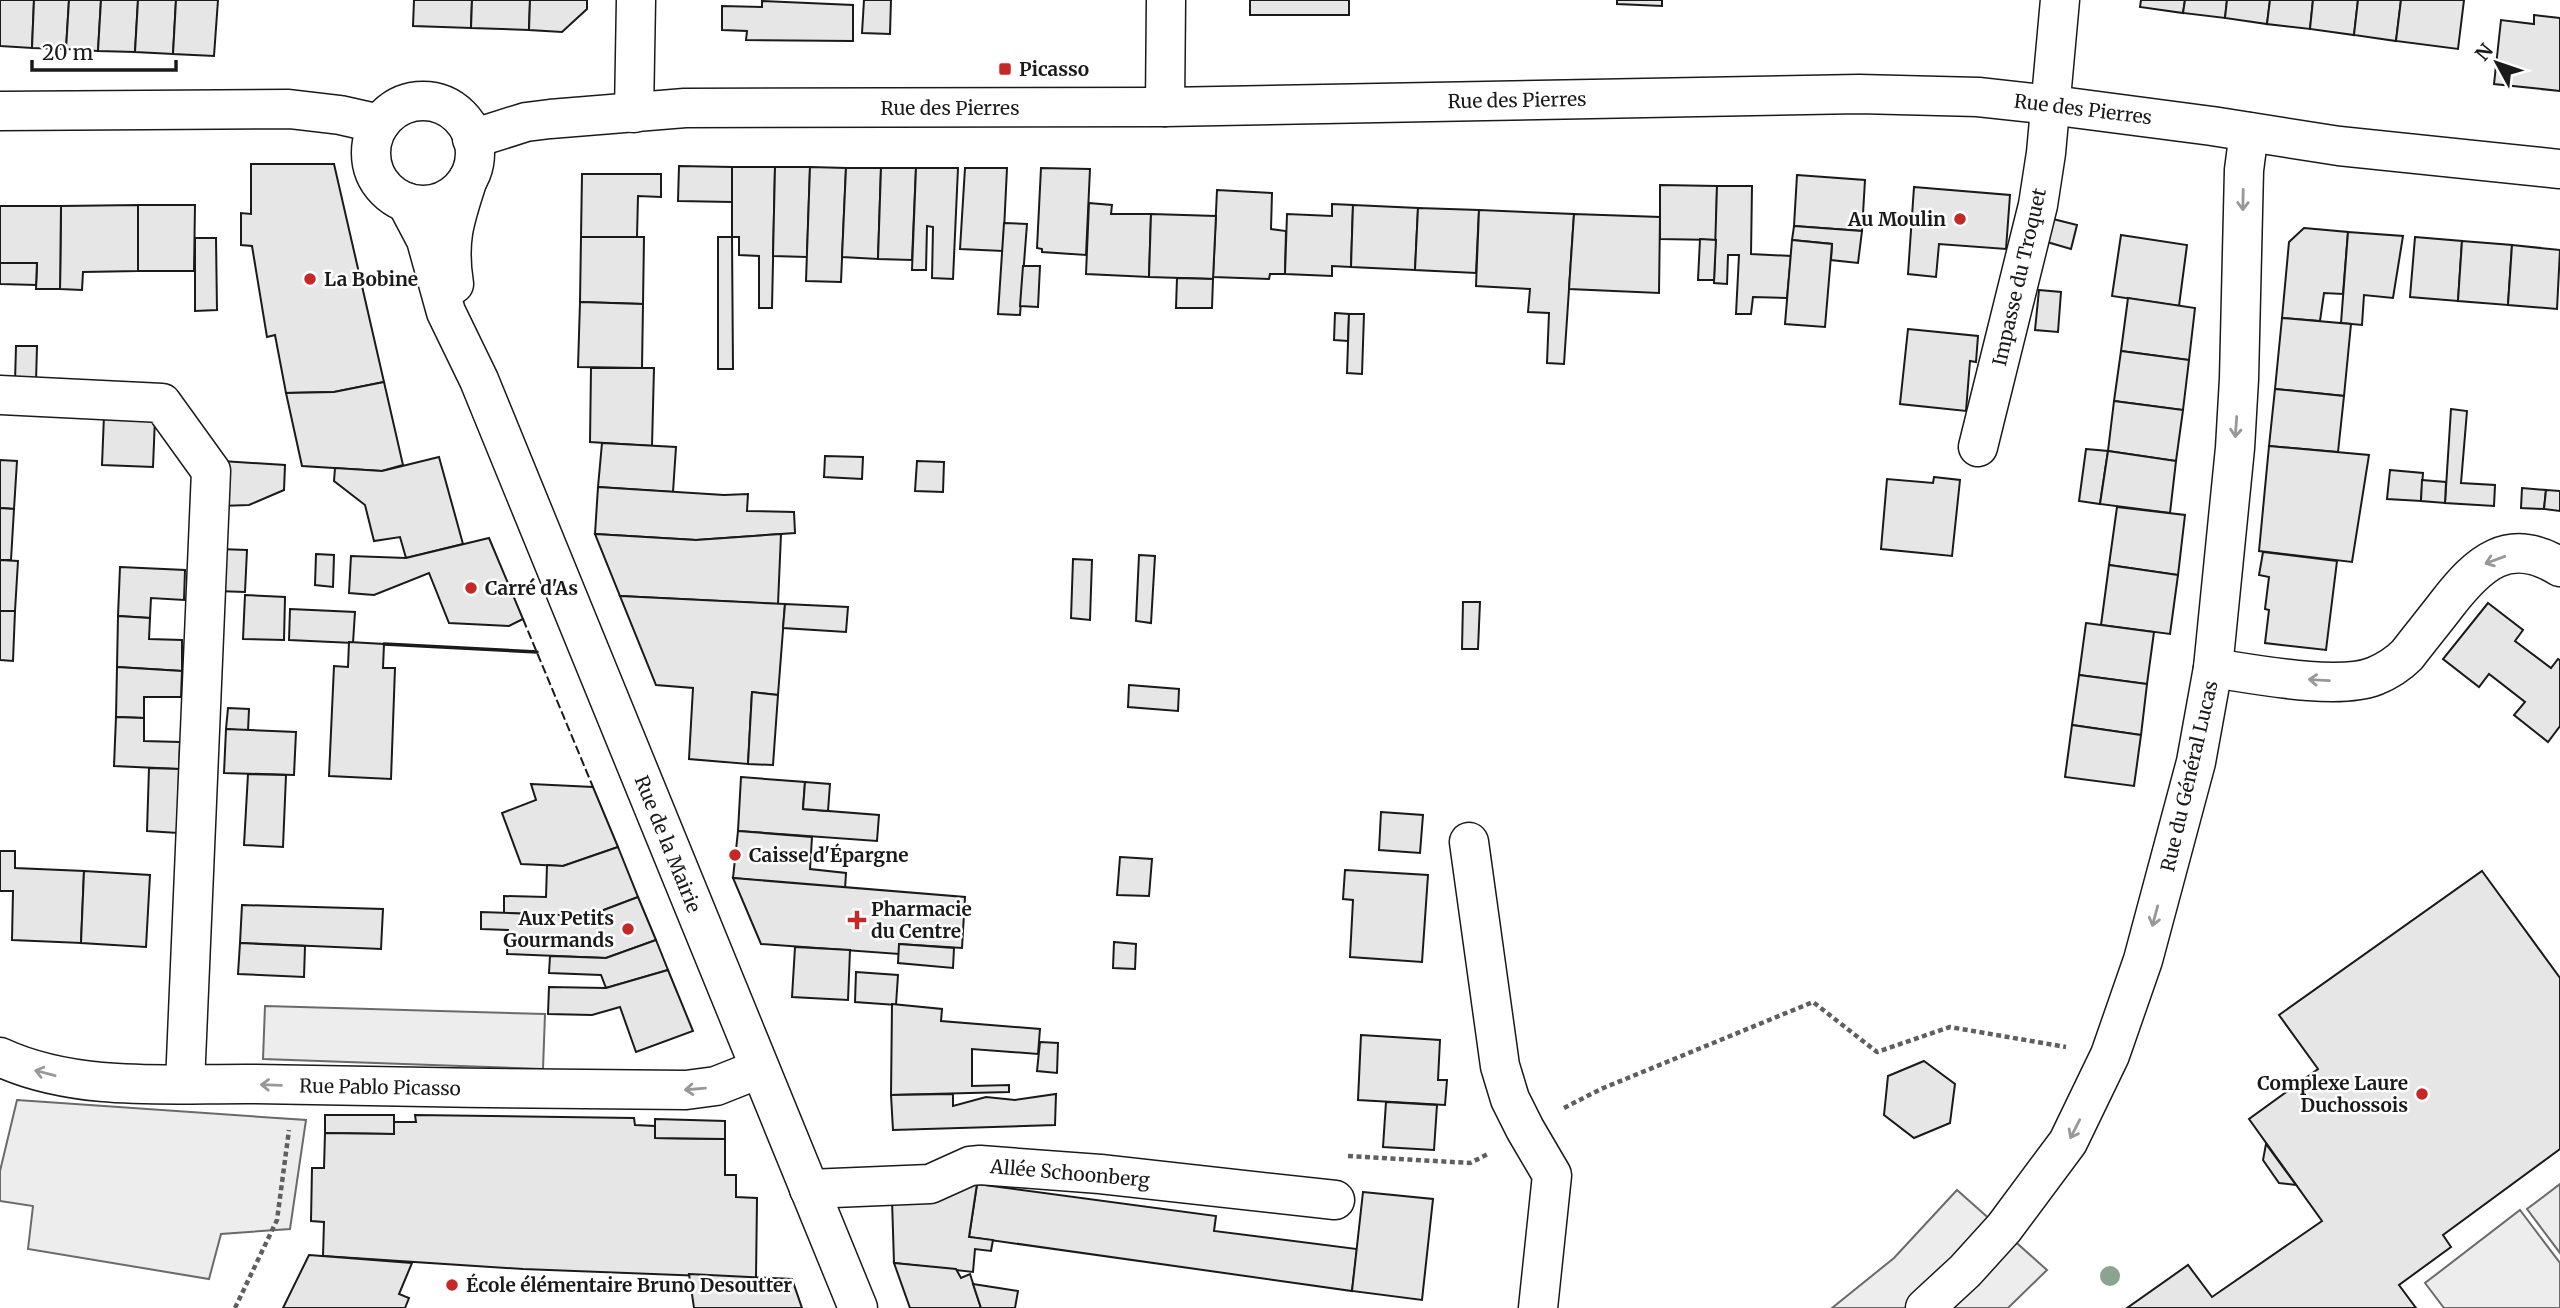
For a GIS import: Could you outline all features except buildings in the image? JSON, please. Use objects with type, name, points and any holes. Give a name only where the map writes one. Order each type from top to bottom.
[{"type":"street","points":[[634,113],[636,0]]},
{"type":"street","points":[[1166,0],[1166,107]]},
{"type":"street","name":"Impasse du Troquet","points":[[1978,447],[2038,205],[2051,105],[2060,0]]},
{"type":"street","name":"Rue des Pierres","points":[[472,139],[526,122],[685,108],[1166,107],[1859,93],[1978,97],[2350,147],[2560,169]]},
{"type":"street","points":[[425,101],[436,103],[452,110],[465,123],[472,139],[474,156],[468,178],[461,188],[447,199],[429,205],[406,202],[386,190],[373,169],[371,146],[380,124],[397,108],[425,101]]},
{"type":"street","points":[[0,111],[289,109],[340,115],[380,124]]},
{"type":"street","name":"Rue du Général Lucas","points":[[1925,1308],[1965,1271],[2022,1208],[2068,1142],[2110,1055],[2132,998],[2147,947],[2196,762],[2213,668],[2235,449],[2244,170],[2249,132]]},
{"type":"street","name":"Rue de la Mairie","points":[[468,178],[452,226],[451,264],[456,293],[480,380]]},
{"type":"street","name":"Rue de la Mairie","points":[[406,202],[426,240],[446,312],[480,380],[858,1308]]},
{"type":"street","points":[[0,396],[162,403],[211,471],[185,1084]]},
{"type":"street","points":[[2213,668],[2346,682],[2374,677],[2398,664],[2407,655],[2466,579],[2488,561],[2501,556],[2526,554],[2540,557],[2560,567]]},
{"type":"street","points":[[1469,842],[1504,1082],[1525,1129],[1552,1175],[1538,1308]]},
{"type":"street","name":"Rue Pablo Picasso","points":[[0,1057],[66,1079],[295,1086],[686,1090],[716,1086],[759,1069]]},
{"type":"street","name":"Allée Schoonberg","points":[[809,1189],[930,1184],[970,1166],[980,1165],[1100,1174],[1335,1200]]},
{"type":"path","points":[[1345,1155],[1470,1163],[1494,1151],[1525,1129],[1601,1089],[1813,1002],[1877,1052],[1950,1027],[2110,1055]]},
{"type":"path","points":[[235,1308],[277,1220],[295,1086]]},
{"type":"shaded area","points":[[265,1006],[545,1014],[543,1069],[263,1059]]},
{"type":"shaded area","points":[[17,1100],[306,1120],[290,1229],[221,1234],[209,1279],[28,1249],[33,1206],[0,1201],[0,1171]]},
{"type":"shaded area","points":[[2560,1184],[2560,1253],[2527,1209]]},
{"type":"shaded area","points":[[1957,1190],[2047,1270],[2008,1308],[1832,1308],[1894,1258]]},
{"type":"shaded area","points":[[2520,1210],[2560,1263],[2560,1308],[2444,1308],[2425,1283]]},
{"type":"fence","points":[[523,619],[593,787]]},
{"type":"wall","points":[[384,644],[537,652]]},
{"type":"place","name":"Picasso","points":[[1005,69]]},
{"type":"place","name":"Au Moulin","points":[[1960,219]]},
{"type":"place","name":"La Bobine","points":[[310,279]]},
{"type":"place","name":"Carré d'As","points":[[471,588]]},
{"type":"place","name":"Caisse d'Épargne","points":[[735,855]]},
{"type":"place","name":"Pharmacie du Centre","points":[[857,920]]},
{"type":"place","name":"Aux Petits Gourmands","points":[[628,929]]},
{"type":"place","name":"Complexe Laure Duchossois","points":[[2422,1094]]},
{"type":"place","name":"École élémentaire Bruno Desoutter","points":[[452,1285]]}]
